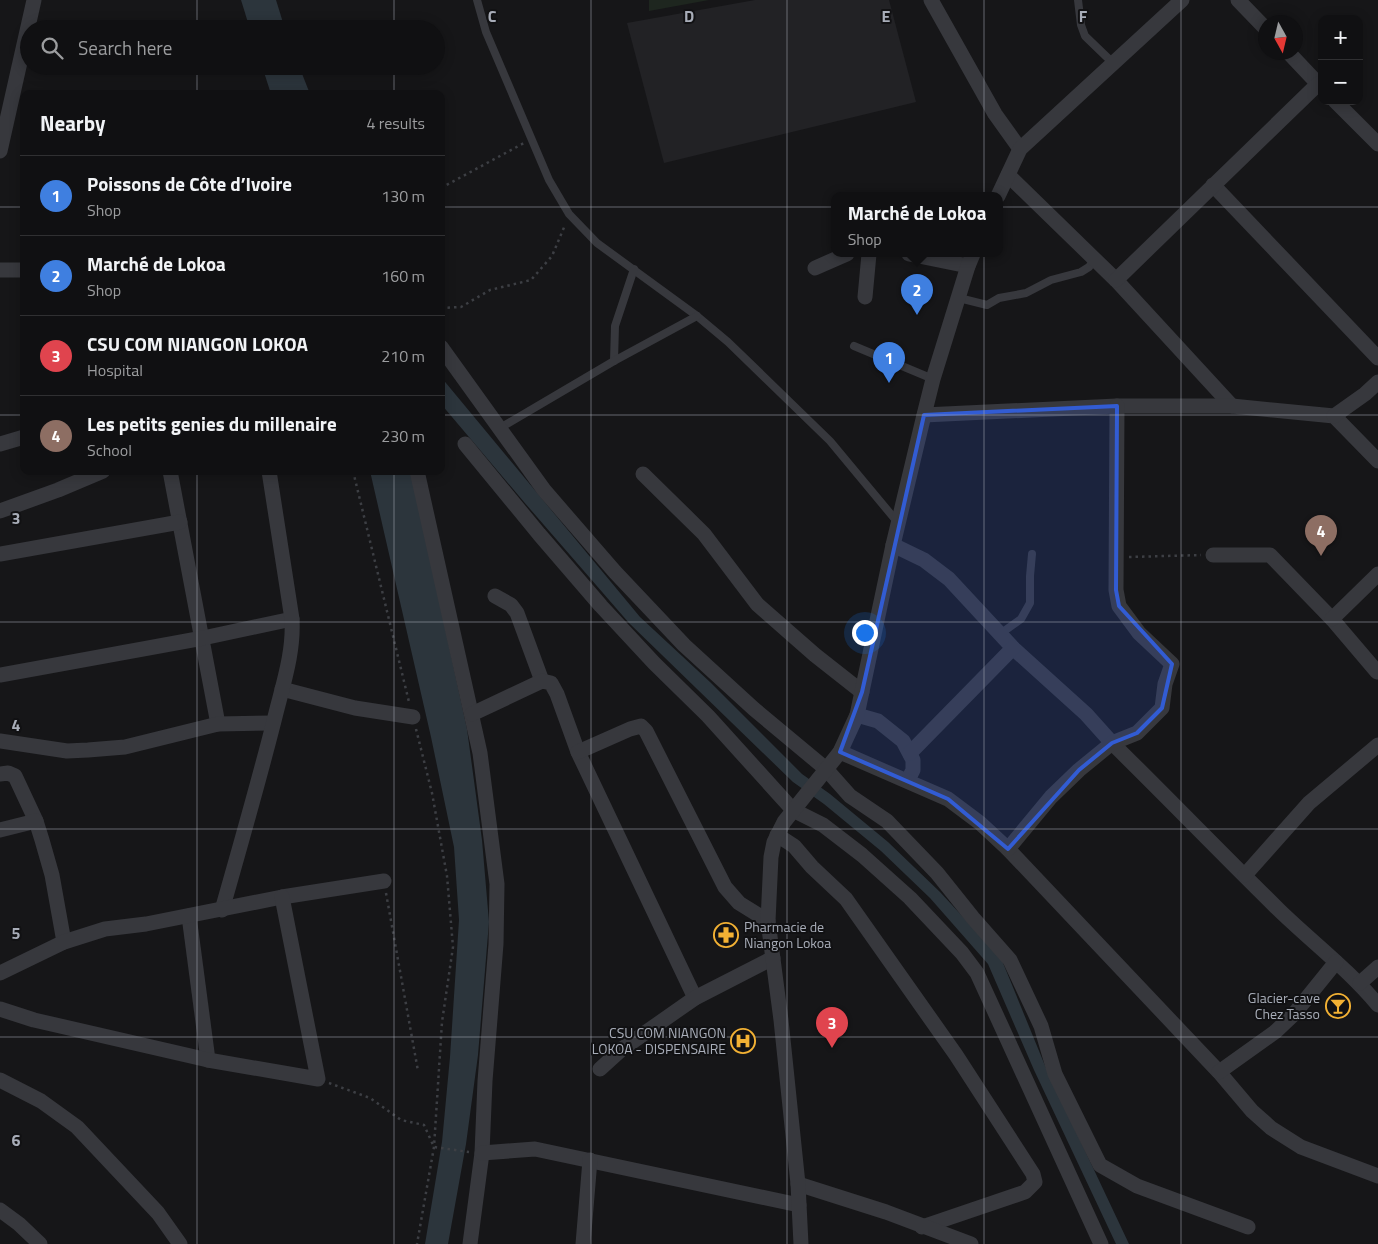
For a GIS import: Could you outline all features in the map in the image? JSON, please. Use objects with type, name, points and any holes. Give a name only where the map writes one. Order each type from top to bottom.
[{"type":"street","points":[[29,20],[34,0]]},
{"type":"street","points":[[1000,192],[1020,149],[1182,0]]},
{"type":"street","points":[[1238,0],[1258,21]]},
{"type":"street","points":[[934,1],[994,114],[1020,149]]},
{"type":"street","points":[[1296,60],[1318,84]]},
{"type":"street","points":[[0,151],[20,62]]},
{"type":"street","points":[[1116,280],[1318,88]]},
{"type":"street","points":[[1339,105],[1378,144]]},
{"type":"street","points":[[1008,175],[1116,280],[1232,406]]},
{"type":"street","points":[[1214,185],[1378,358]]},
{"type":"street","points":[[815,268],[840,257]]},
{"type":"street","points":[[865,297],[869,257]]},
{"type":"street","points":[[802,1244],[798,1184],[768,921],[772,857],[777,835],[784,822],[840,752],[857,715],[893,545],[933,379],[971,260],[940,257]]},
{"type":"street","points":[[0,270],[20,270]]},
{"type":"street","points":[[445,352],[544,490],[616,572],[684,644],[822,774],[887,821],[936,873],[1010,960],[1041,1026],[1056,1074],[1100,1165],[1137,1186],[1248,1227]]},
{"type":"street","points":[[1334,416],[1365,394],[1378,382]]},
{"type":"street","points":[[1008,849],[1051,797],[1079,770],[1112,743],[1137,733],[1162,708],[1165,684],[1172,664],[1139,633],[1119,606],[1116,590],[1117,406]]},
{"type":"street","points":[[924,415],[1117,406],[1232,406],[1334,416],[1378,461]]},
{"type":"street","points":[[0,444],[20,438]]},
{"type":"street","points":[[465,444],[601,606],[654,663],[708,716],[793,810],[823,825],[862,855],[910,898],[962,953],[977,973],[1101,1244]]},
{"type":"street","points":[[643,474],[704,534],[757,604],[815,655],[862,692]]},
{"type":"street","points":[[0,511],[94,475]]},
{"type":"street","points":[[171,475],[218,724]]},
{"type":"street","points":[[222,910],[270,740],[293,638],[292,619],[270,475]]},
{"type":"street","points":[[418,475],[480,753],[497,884],[496,944],[485,1081],[474,1153],[470,1244]]},
{"type":"street","points":[[0,554],[180,522]]},
{"type":"street","points":[[893,545],[924,560],[949,579],[1013,648],[1086,714],[1112,743],[1291,922],[1360,983],[1378,1005]]},
{"type":"street","points":[[1213,555],[1270,555],[1332,619],[1376,672]]},
{"type":"street","points":[[1332,619],[1378,574]]},
{"type":"street","points":[[495,596],[511,605],[517,613],[542,681]]},
{"type":"street","points":[[0,675],[203,638],[292,619]]},
{"type":"street","points":[[910,753],[1013,648]]},
{"type":"street","points":[[472,714],[542,681],[551,682],[578,752],[695,998]]},
{"type":"street","points":[[282,690],[355,708],[412,717]]},
{"type":"street","points":[[857,715],[878,721],[903,740],[913,760],[913,770],[908,780]]},
{"type":"street","points":[[0,740],[67,750],[88,750],[125,747],[218,724],[274,723]]},
{"type":"street","points":[[578,752],[630,729],[641,726],[646,730],[725,887],[739,903],[768,921]]},
{"type":"street","points":[[1246,876],[1309,803],[1378,745]]},
{"type":"street","points":[[840,752],[948,799],[980,823],[1008,849],[1219,1072],[1252,1111],[1271,1128],[1301,1147],[1378,1176]]},
{"type":"street","points":[[0,774],[8,773],[15,776],[36,820],[52,875],[64,942]]},
{"type":"street","points":[[0,830],[36,820]]},
{"type":"street","points":[[777,835],[794,846],[812,867],[846,899],[956,1055],[1033,1174],[1035,1182],[1025,1192],[922,1226]]},
{"type":"street","points":[[0,973],[64,942],[105,929],[189,916],[282,897],[384,881]]},
{"type":"street","points":[[0,1009],[34,1020],[208,1060],[318,1079],[282,897]]},
{"type":"street","points":[[189,916],[208,1060]]},
{"type":"street","points":[[600,1069],[622,1049],[695,998],[773,958]]},
{"type":"street","points":[[1219,1072],[1275,1032],[1294,1014],[1336,962]]},
{"type":"street","points":[[1360,983],[1378,967]]},
{"type":"street","points":[[0,1080],[41,1101],[77,1127],[158,1213],[180,1244]]},
{"type":"street","points":[[474,1153],[535,1149],[799,1205]]},
{"type":"street","points":[[583,1244],[590,1160]]},
{"type":"street","points":[[798,1184],[886,1212],[971,1244]]},
{"type":"street","points":[[0,1210],[19,1224],[40,1244]]},
{"type":"lane","points":[[477,0],[486,32],[549,180],[569,214],[597,243],[698,316],[728,342],[830,441],[899,524]]},
{"type":"lane","points":[[1078,0],[1081,25],[1085,36],[1113,63]]},
{"type":"lane","points":[[959,298],[987,305],[999,298],[1026,293],[1051,280],[1081,272],[1090,267],[1095,259]]},
{"type":"lane","points":[[614,361],[615,326],[634,269]]},
{"type":"lane","points":[[500,428],[614,361],[698,316]]},
{"type":"lane","points":[[854,346],[933,379]]},
{"type":"lane","points":[[1000,634],[1021,619],[1030,603],[1032,554]]},
{"type":"path","points":[[445,186],[532,139]]},
{"type":"path","points":[[445,308],[460,307],[490,290],[531,280],[552,256],[569,214]]},
{"type":"path","points":[[354,475],[432,793],[444,857],[453,947],[442,1022],[436,1148],[417,1244]]},
{"type":"path","points":[[1115,557],[1213,555]]},
{"type":"path","points":[[384,881],[418,1071]]},
{"type":"path","points":[[318,1079],[370,1098],[401,1120],[424,1125],[436,1148]]},
{"type":"path","points":[[436,1148],[474,1153]]},
{"type":"highlighted area","points":[[1117,406],[1116,590],[1119,606],[1172,664],[1162,708],[1137,733],[1112,743],[1079,770],[1008,849],[948,799],[840,752],[862,692],[924,415]]},
{"type":"shaded area","points":[[241,0],[276,0],[282,20],[247,20]]},
{"type":"shaded area","points":[[649,0],[709,0],[649,11]]},
{"type":"shaded area","points":[[755,0],[889,0],[916,102],[664,163],[627,23]]},
{"type":"shaded area","points":[[265,75],[303,75],[308,90],[270,90]]},
{"type":"shaded area","points":[[445,382],[640,617],[710,682],[802,774],[830,794],[888,842],[940,892],[1001,958],[1046,1068],[1129,1244],[1116,1244],[1034,1070],[988,964],[930,898],[881,851],[824,804],[793,782],[629,623],[445,409]]},
{"type":"shaded area","points":[[371,475],[412,475],[467,729],[482,840],[489,922],[478,1055],[466,1144],[448,1244],[425,1244],[442,1142],[459,920],[454,847],[431,737]]},
{"type":"place","name":"Marché de Lokoa","points":[[917,315]]},
{"type":"place","name":"Poissons de Côte d’Ivoire","points":[[889,383]]},
{"type":"place","name":"Les petits genies du millenaire","points":[[1321,556]]},
{"type":"place","name":"Pharmacie de Niangon Lokoa","points":[[726,935]]},
{"type":"place","name":"Glacier-cave Chez Tasso","points":[[1338,1006]]},
{"type":"place","name":"CSU COM NIANGON LOKOA - DISPENSAIRE","points":[[743,1041]]},
{"type":"place","name":"CSU COM NIANGON LOKOA","points":[[832,1048]]}]
